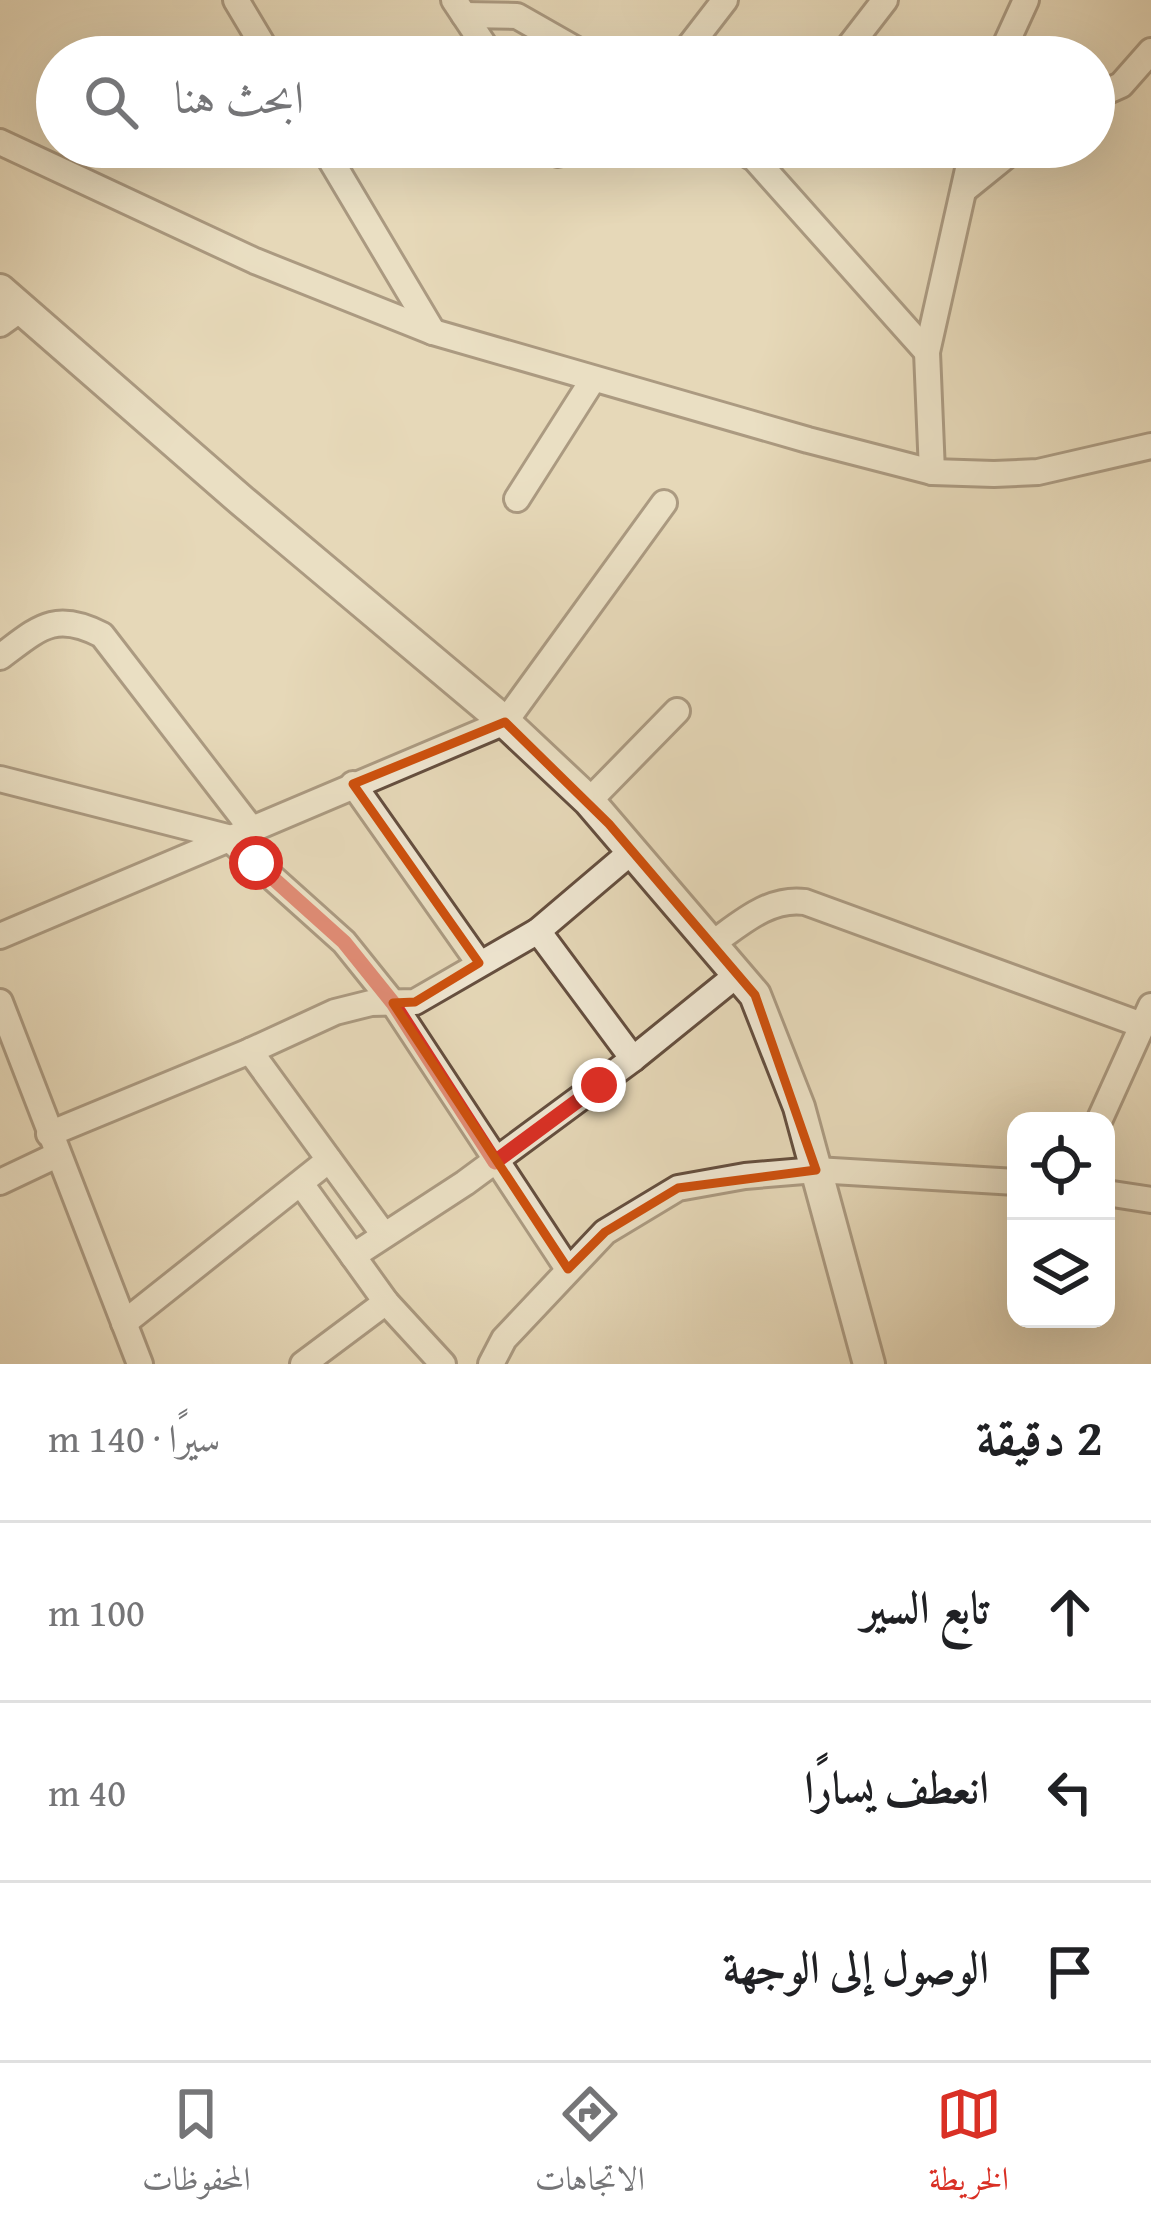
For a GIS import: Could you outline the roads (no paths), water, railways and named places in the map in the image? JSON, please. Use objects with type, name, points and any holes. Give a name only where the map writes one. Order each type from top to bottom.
[{"type":"street","points":[[236,0],[257,36]]},
{"type":"street","points":[[697,36],[725,0]]},
{"type":"street","points":[[857,36],[884,0]]},
{"type":"street","points":[[1010,36],[1026,0]]},
{"type":"street","points":[[459,7],[479,36]]},
{"type":"street","points":[[459,7],[517,16],[552,36]]},
{"type":"street","points":[[1115,88],[1151,51]]},
{"type":"street","points":[[0,142],[36,159]]},
{"type":"street","points":[[56,168],[255,261],[433,332],[592,381],[932,472],[1038,472],[1151,446]]},
{"type":"street","points":[[335,168],[433,332]]},
{"type":"street","points":[[767,168],[927,352]]},
{"type":"street","points":[[932,472],[927,352],[969,168]]},
{"type":"street","points":[[964,190],[991,168]]},
{"type":"street","points":[[7,308],[505,722],[589,801],[738,974],[755,995],[800,1107],[869,1364]]},
{"type":"street","points":[[517,499],[592,381]]},
{"type":"street","points":[[0,936],[505,722],[664,503]]},
{"type":"street","points":[[0,657],[40,627],[59,622],[75,623],[113,645],[238,832],[344,942],[393,1003],[568,1269]]},
{"type":"street","points":[[589,801],[676,711]]},
{"type":"street","points":[[0,778],[238,832]]},
{"type":"street","points":[[353,784],[479,963]]},
{"type":"street","points":[[0,1182],[53,1145],[334,1012],[415,1002],[538,931],[631,852]]},
{"type":"street","points":[[712,944],[754,914],[786,899],[805,902],[1147,1016],[1103,1112]]},
{"type":"street","points":[[538,931],[634,1059]]},
{"type":"street","points":[[353,1256],[495,1162],[738,974]]},
{"type":"street","points":[[0,1002],[136,1362]]},
{"type":"street","points":[[250,1052],[384,1235]]},
{"type":"street","points":[[124,1323],[329,1160]]},
{"type":"street","points":[[490,1364],[504,1339],[605,1232],[678,1188],[816,1170],[1007,1181]]},
{"type":"street","points":[[302,1185],[386,1302],[443,1364]]},
{"type":"street","points":[[1115,1194],[1151,1200]]},
{"type":"street","points":[[302,1364],[386,1302]]}]
